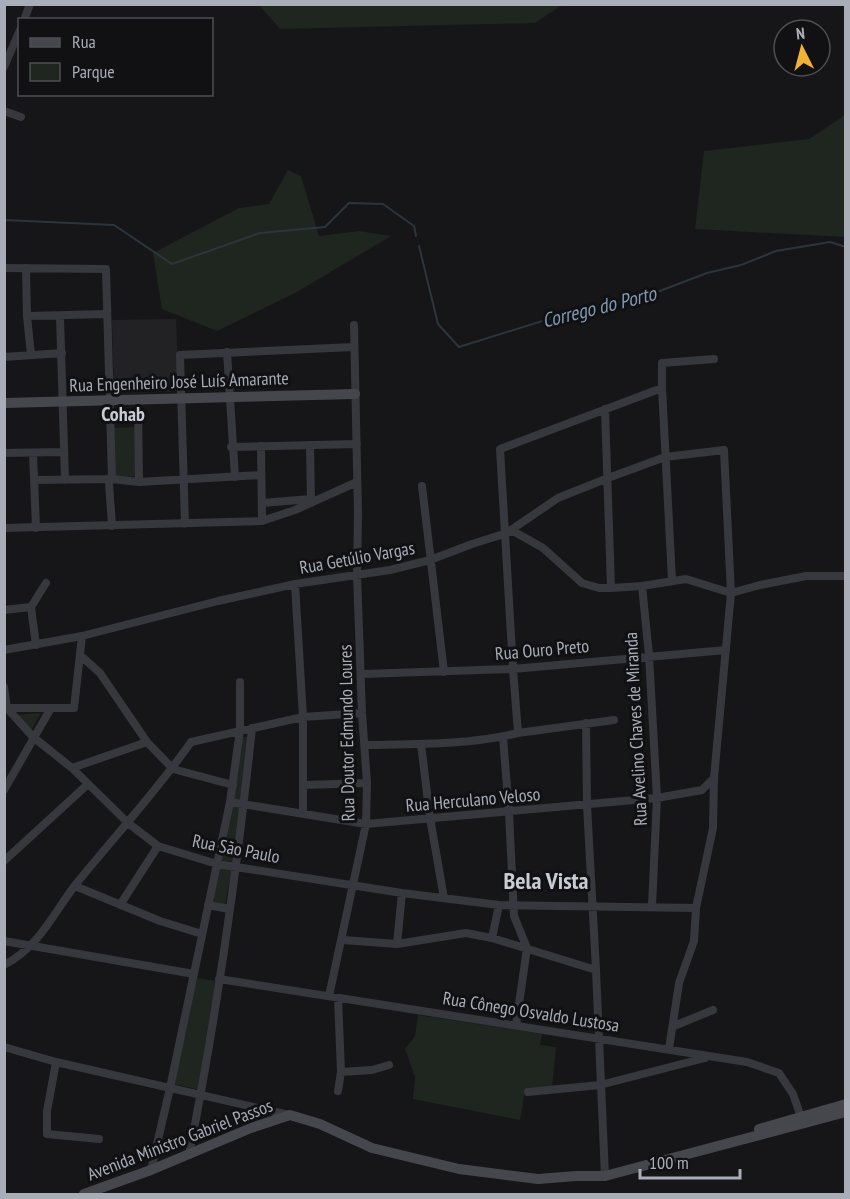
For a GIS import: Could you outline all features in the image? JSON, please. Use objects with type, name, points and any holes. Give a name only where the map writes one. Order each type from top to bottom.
[{"type":"main road","name":"Rua Engenheiro José Luís Amarante","points":[[4,403],[354,394]]},
{"type":"main road","points":[[802,1120],[846,1104]]},
{"type":"main road","name":"Avenida Ministro Gabriel Passos","points":[[84,1194],[189,1155],[251,1128],[290,1115],[320,1124],[372,1148],[459,1169],[538,1179],[605,1174],[802,1120],[846,1112]]},
{"type":"street","points":[[4,67],[18,35]]},
{"type":"street","points":[[4,111],[21,117]]},
{"type":"street","points":[[4,268],[106,269],[112,479],[109,483],[112,526]]},
{"type":"street","points":[[26,268],[31,355]]},
{"type":"street","points":[[27,316],[107,314]]},
{"type":"street","points":[[60,316],[65,480]]},
{"type":"street","name":"Rua Doutor Edmundo Loures","points":[[329,996],[343,940],[352,884],[366,824],[367,783],[357,574],[354,325]]},
{"type":"street","points":[[185,524],[180,355],[354,347]]},
{"type":"street","points":[[227,352],[231,447],[235,477]]},
{"type":"street","points":[[4,357],[62,353]]},
{"type":"street","points":[[672,580],[662,363],[714,359]]},
{"type":"street","points":[[518,733],[500,449],[662,388]]},
{"type":"street","points":[[138,400],[139,482]]},
{"type":"street","points":[[605,409],[611,588]]},
{"type":"street","points":[[231,447],[357,444]]},
{"type":"street","points":[[310,445],[311,501]]},
{"type":"street","points":[[261,446],[262,521]]},
{"type":"street","points":[[505,534],[558,498],[608,478],[665,457],[724,450],[731,593],[714,778],[713,828],[696,908],[694,941],[680,982],[669,1049]]},
{"type":"street","points":[[4,453],[64,452]]},
{"type":"street","points":[[33,453],[36,528]]},
{"type":"street","points":[[34,480],[185,481],[261,475]]},
{"type":"street","points":[[4,528],[262,521],[282,516],[357,482]]},
{"type":"street","points":[[422,486],[444,672]]},
{"type":"street","points":[[262,503],[311,501]]},
{"type":"street","points":[[505,534],[513,531],[543,548],[582,583],[599,588],[642,586],[686,579],[731,593],[806,576],[846,576]]},
{"type":"street","name":"Rua Getúlio Vargas","points":[[4,650],[82,636],[218,600],[295,584],[390,570],[430,560],[472,543],[505,534]]},
{"type":"street","points":[[36,645],[31,607],[46,583]]},
{"type":"street","points":[[295,584],[303,717],[303,814]]},
{"type":"street","name":"Rua Avelino Chaves de Miranda","points":[[642,586],[649,655],[657,798],[652,906]]},
{"type":"street","points":[[4,610],[31,607]]},
{"type":"street","points":[[4,687],[6,708],[74,708],[82,636]]},
{"type":"street","name":"Rua Ouro Preto","points":[[362,674],[513,669],[649,655],[726,650]]},
{"type":"street","points":[[80,655],[100,673],[147,742],[173,769],[233,785]]},
{"type":"street","points":[[151,1170],[230,802],[240,730],[240,682]]},
{"type":"street","name":"Rua São Paulo","points":[[6,708],[33,737],[72,768],[128,823],[158,846],[217,864],[402,893],[499,905],[696,908]]},
{"type":"street","points":[[4,790],[51,708]]},
{"type":"street","points":[[4,965],[32,946],[75,886],[173,769],[191,742],[303,717],[362,713]]},
{"type":"street","points":[[365,745],[421,744],[503,736],[614,720]]},
{"type":"street","points":[[586,723],[587,805],[605,1174]]},
{"type":"street","points":[[189,1155],[210,1043],[244,804],[252,728]]},
{"type":"street","points":[[503,736],[510,812],[514,916],[527,948],[516,1025]]},
{"type":"street","points":[[72,768],[147,742]]},
{"type":"street","points":[[421,744],[430,818],[444,898]]},
{"type":"street","name":"Rua Herculano Veloso","points":[[230,802],[366,824],[657,798],[702,790],[714,778]]},
{"type":"street","points":[[304,785],[367,783]]},
{"type":"street","points":[[4,861],[88,784]]},
{"type":"street","points":[[120,905],[158,846]]},
{"type":"street","points":[[75,886],[160,921],[202,934]]},
{"type":"street","points":[[397,944],[402,893]]},
{"type":"street","points":[[208,905],[229,909]]},
{"type":"street","points":[[492,938],[499,905]]},
{"type":"street","points":[[343,940],[397,944],[466,933],[492,938],[596,970]]},
{"type":"street","points":[[4,941],[194,974]]},
{"type":"street","name":"Rua Cônego Osvaldo Lustosa","points":[[219,980],[598,1037],[747,1062],[779,1073],[793,1094],[802,1120]]},
{"type":"street","points":[[338,998],[341,1072],[338,1091]]},
{"type":"street","points":[[674,1026],[713,1010]]},
{"type":"street","points":[[4,1047],[56,1062],[290,1115]]},
{"type":"street","points":[[528,1092],[600,1085],[710,1057]]},
{"type":"street","points":[[56,1062],[47,1111],[47,1134],[99,1139]]},
{"type":"street","points":[[341,1072],[372,1070],[389,1065]]},
{"type":"shaded area","points":[[176,319],[179,391],[114,394],[112,320]]},
{"type":"green space","points":[[259,5],[562,5],[535,23],[280,29]]},
{"type":"green space","points":[[845,115],[845,237],[695,229],[704,151],[809,139]]},
{"type":"green space","points":[[288,170],[301,176],[319,236],[359,231],[391,236],[297,292],[217,331],[162,309],[153,253],[239,208],[269,204]]},
{"type":"green space","points":[[136,427],[138,476],[114,477],[112,428]]},
{"type":"green space","points":[[41,713],[31,731],[14,715]]},
{"type":"green space","points":[[241,737],[249,737],[241,802],[232,800]]},
{"type":"green space","points":[[230,806],[241,807],[232,862],[220,860]]},
{"type":"green space","points":[[219,868],[232,869],[225,905],[211,902]]},
{"type":"green space","points":[[197,978],[216,981],[200,1090],[174,1084]]},
{"type":"green space","points":[[418,1015],[542,1034],[540,1045],[556,1047],[552,1087],[525,1091],[520,1120],[413,1099],[415,1077],[405,1049],[415,1036]]},
{"type":"waterway","name":"Corrego do Porto","points":[[4,220],[114,225],[172,264],[260,233],[325,227],[349,203],[383,204],[414,226],[416,236]]},
{"type":"waterway","name":"Corrego do Porto","points":[[419,246],[438,324],[459,347],[571,312],[644,297],[707,273],[741,265],[776,251],[830,242],[846,247]]},
{"type":"district","name":"Cohab","points":[[123,414]]},
{"type":"district","name":"Bela Vista","points":[[546,881]]}]
